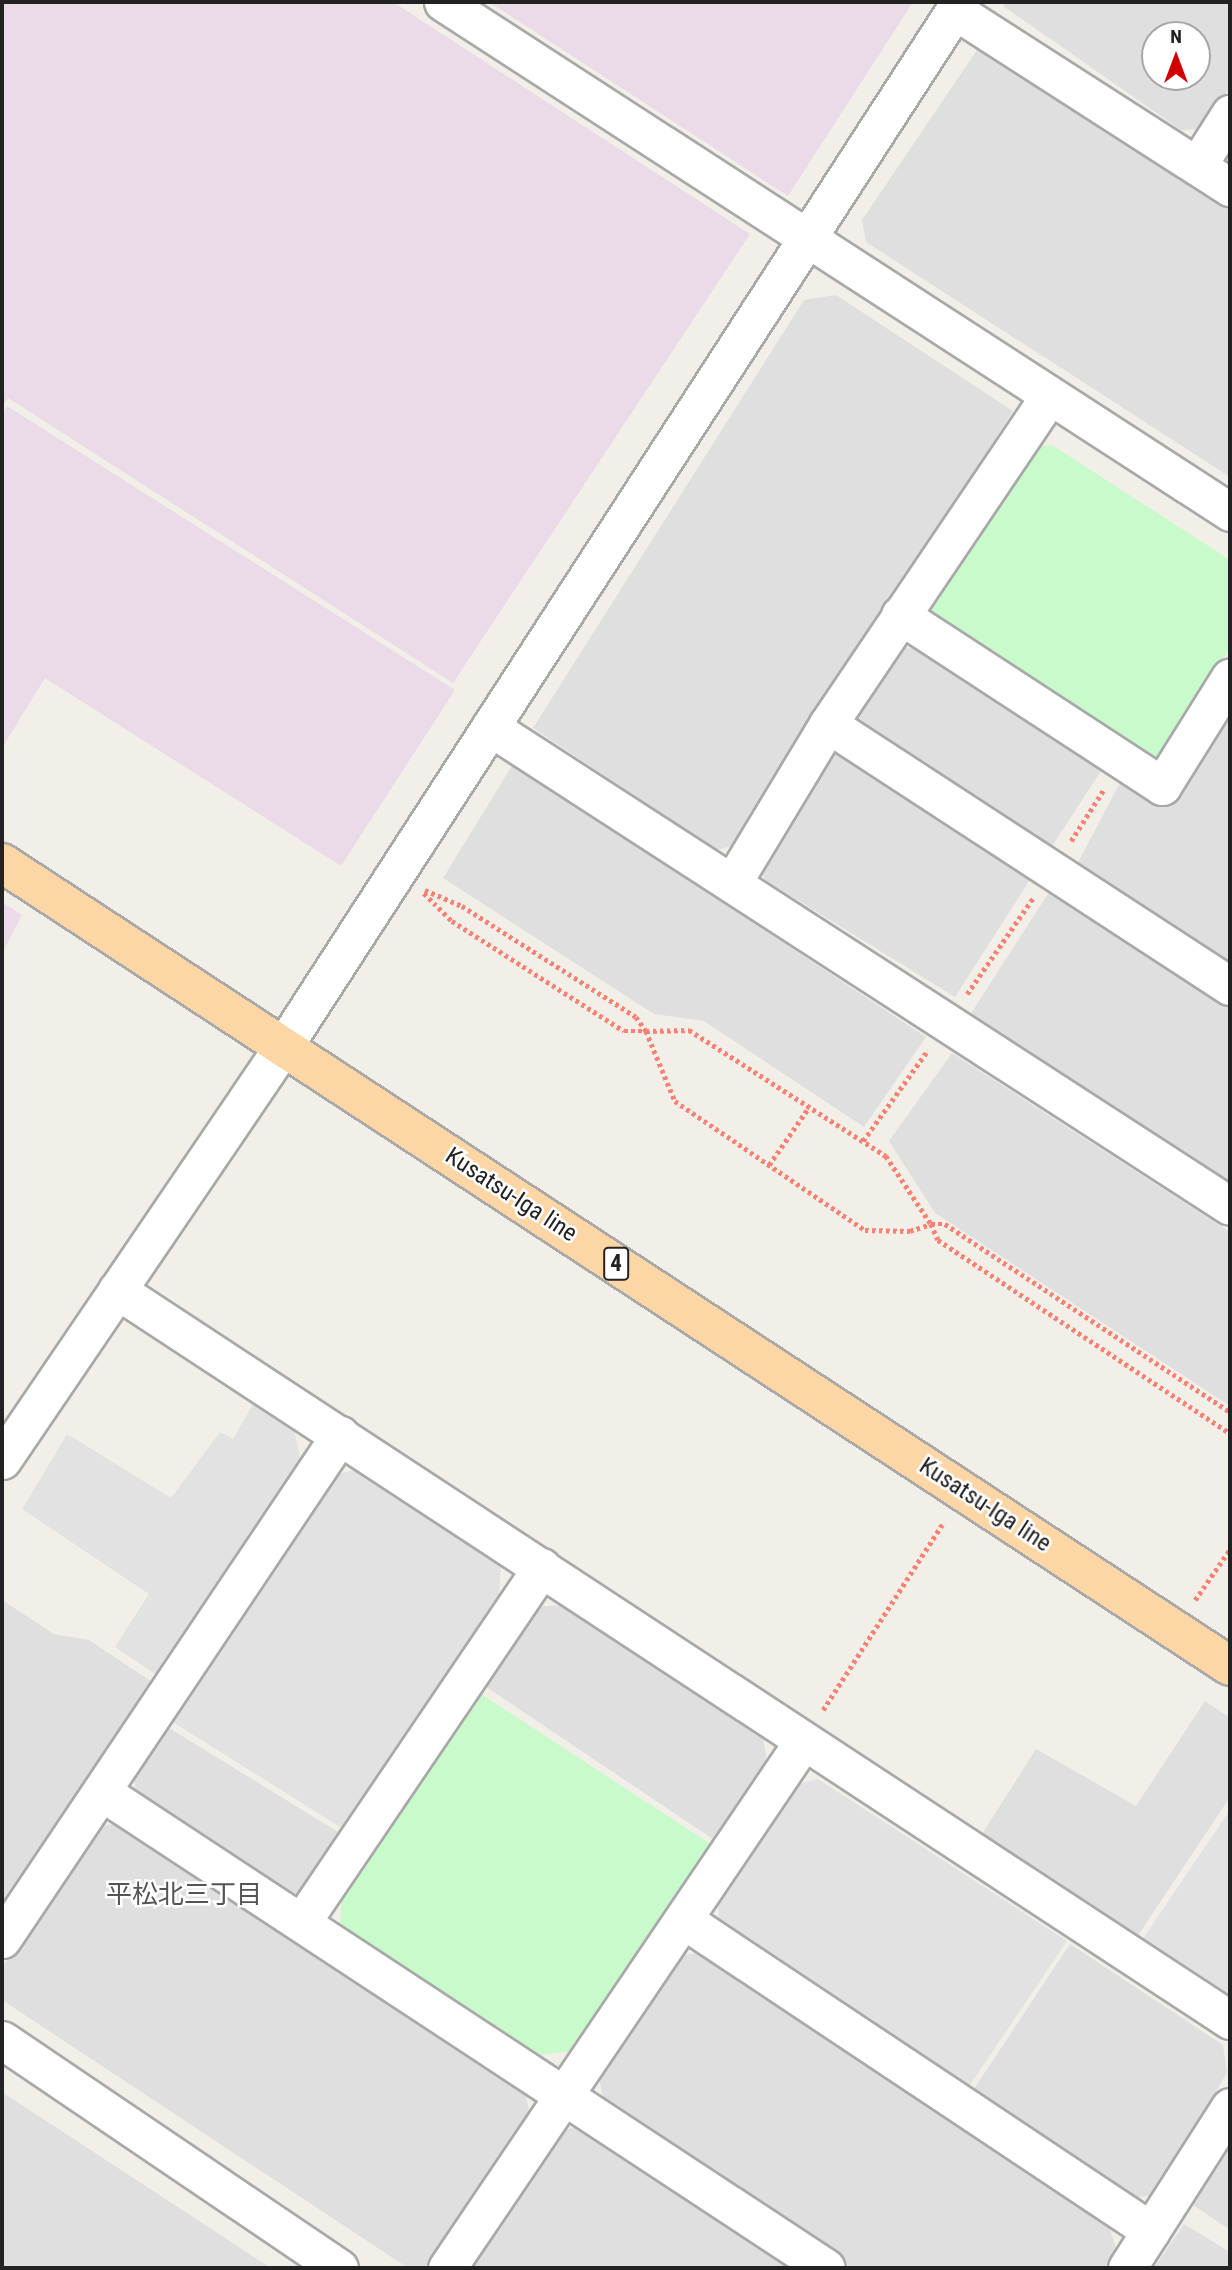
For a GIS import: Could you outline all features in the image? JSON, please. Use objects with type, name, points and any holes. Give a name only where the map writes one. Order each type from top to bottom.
[{"type":"main road","name":"Kusatsu-Iga line","points":[[2,863],[1230,1666]]},
{"type":"street","points":[[443,2],[1230,512]]},
{"type":"street","points":[[2,1460],[283,1046],[957,6],[1230,187]]},
{"type":"street","points":[[1196,166],[1230,114]]},
{"type":"street","points":[[734,880],[828,724],[1049,396]]},
{"type":"street","points":[[900,615],[1162,786],[1227,688]]},
{"type":"street","points":[[828,724],[1230,986]]},
{"type":"street","points":[[490,727],[734,880],[947,1023],[1230,1206]]},
{"type":"street","points":[[117,1290],[542,1567],[802,1743],[1230,2020]]},
{"type":"street","points":[[2,1939],[340,1435]]},
{"type":"street","points":[[303,1920],[542,1567]]},
{"type":"street","points":[[447,2268],[802,1743]]},
{"type":"street","points":[[102,1791],[303,1920],[827,2268]]},
{"type":"street","points":[[684,1920],[1151,2231]]},
{"type":"street","points":[[2,2040],[339,2268]]},
{"type":"street","points":[[1127,2268],[1230,2107]]},
{"type":"path","points":[[1230,1412],[945,1224],[931,1224],[910,1231],[864,1230],[675,1101],[646,1031],[636,1017],[462,906],[419,887],[452,921],[624,1031],[646,1031],[689,1030],[886,1156],[931,1224],[938,1240],[1230,1433]]},
{"type":"path","points":[[863,1141],[947,1023]]},
{"type":"path","points":[[769,1165],[809,1107]]},
{"type":"path","points":[[802,1743],[948,1515]]},
{"type":"path","points":[[1193,1604],[1230,1549]]},
{"type":"shaded area","points":[[2,2],[393,2],[750,234],[453,683],[8,398],[2,407]]},
{"type":"shaded area","points":[[489,2],[913,2],[788,196]]},
{"type":"shaded area","points":[[1006,2],[1230,2],[1230,87],[1203,129],[1181,130],[1003,6]]},
{"type":"shaded area","points":[[979,47],[1230,208],[1230,477],[866,242],[862,220]]},
{"type":"shaded area","points":[[836,295],[1013,411],[735,845],[716,850],[533,728],[804,300]]},
{"type":"shaded area","points":[[7,406],[455,690],[341,866],[45,678],[2,748],[2,414]]},
{"type":"shaded area","points":[[918,647],[1103,768],[1045,857],[847,724],[894,649]]},
{"type":"shaded area","points":[[1215,720],[1230,720],[1230,969],[1075,868],[1123,777]]},
{"type":"shaded area","points":[[827,749],[840,749],[1035,872],[955,997],[765,880],[757,861]]},
{"type":"shaded area","points":[[513,764],[926,1037],[864,1127],[704,1021],[654,1014],[443,878]]},
{"type":"shaded area","points":[[1051,889],[1230,1002],[1230,1186],[968,1018]]},
{"type":"shaded area","points":[[2,902],[22,915],[2,954]]},
{"type":"shaded area","points":[[952,1053],[1230,1232],[1230,1406],[935,1213],[889,1141]]},
{"type":"shaded area","points":[[254,1402],[294,1430],[301,1462],[158,1676],[115,1647],[149,1594],[22,1509],[67,1434],[171,1498],[220,1432],[233,1439]]},
{"type":"shaded area","points":[[359,1469],[501,1563],[499,1598],[348,1832],[168,1719],[327,1477]]},
{"type":"shaded area","points":[[2,1600],[54,1634],[89,1640],[152,1682],[2,1911]]},
{"type":"shaded area","points":[[564,1605],[762,1733],[769,1771],[716,1841],[483,1685],[533,1607]]},
{"type":"shaded area","points":[[1205,1701],[1230,1718],[1230,1797],[1137,1937],[982,1834],[1036,1749],[1136,1806]]},
{"type":"shaded area","points":[[161,1723],[343,1835],[304,1892],[276,1896],[136,1796],[133,1764]]},
{"type":"shaded area","points":[[818,1779],[1067,1941],[968,2088],[719,1926],[718,1899],[791,1786]]},
{"type":"shaded area","points":[[1230,1810],[1230,1997],[1142,1940]]},
{"type":"shaded area","points":[[122,1823],[524,2084],[530,2117],[433,2268],[408,2268],[2,2000],[2,1968],[86,1828]]},
{"type":"shaded area","points":[[1070,1944],[1223,2045],[1227,2072],[1159,2194],[1129,2199],[972,2092]]},
{"type":"shaded area","points":[[705,1951],[1108,2223],[1118,2255],[1109,2268],[852,2268],[604,2101],[596,2065],[671,1958]]},
{"type":"shaded area","points":[[2,2092],[271,2268],[2,2268]]},
{"type":"shaded area","points":[[575,2127],[794,2268],[470,2268],[553,2134]]},
{"type":"shaded area","points":[[1230,2143],[1230,2230],[1193,2205]]},
{"type":"shaded area","points":[[1184,2224],[1230,2252],[1230,2268],[1154,2268]]},
{"type":"green space","points":[[1052,445],[1230,560],[1230,648],[1151,769],[927,615],[1035,447]]},
{"type":"green space","points":[[478,1692],[712,1845],[571,2051],[538,2055],[340,1927],[342,1892]]},
{"type":"district","name":"平松北三丁目","points":[[184,1895]]}]
